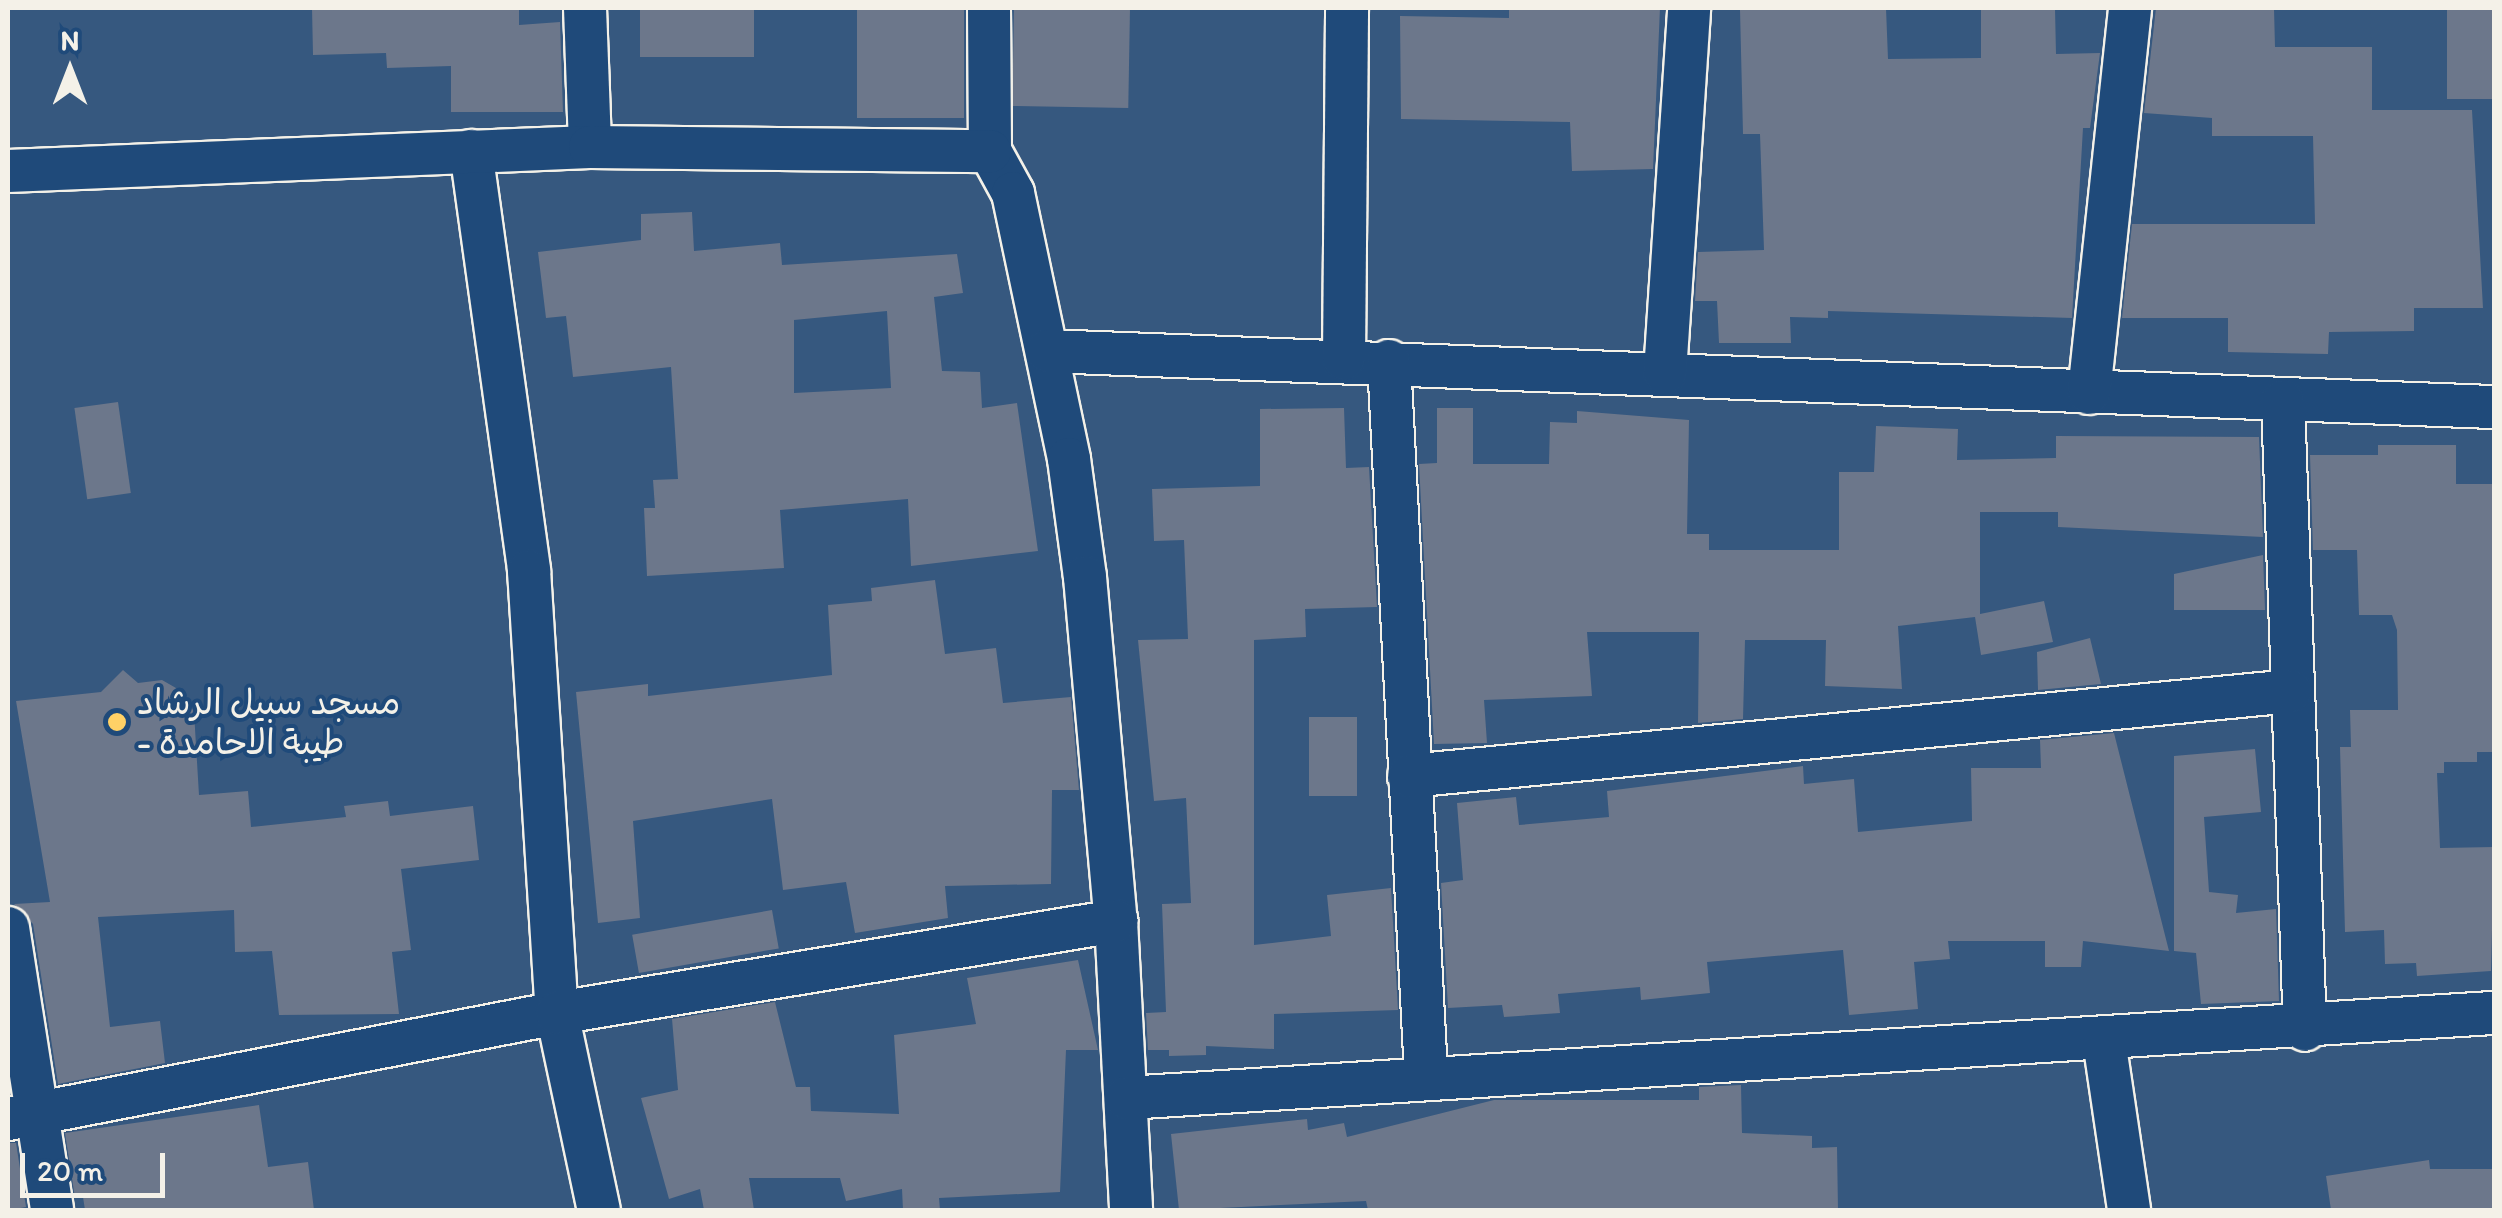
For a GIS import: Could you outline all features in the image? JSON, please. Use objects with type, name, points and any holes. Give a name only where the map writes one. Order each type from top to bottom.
[{"type":"street","points":[[585,8],[590,148]]},
{"type":"street","points":[[989,8],[990,152],[1013,193],[1048,352],[1085,577],[1116,921],[1131,1210]]},
{"type":"street","points":[[1344,360],[1347,8]]},
{"type":"street","points":[[1665,373],[1689,8]]},
{"type":"street","points":[[2089,393],[2130,8]]},
{"type":"street","points":[[8,171],[590,148],[990,152]]},
{"type":"street","points":[[471,152],[529,571],[557,1012],[600,1210]]},
{"type":"street","points":[[1048,352],[1389,361],[2282,402],[2494,408]]},
{"type":"street","points":[[1389,361],[1426,1076]]},
{"type":"street","points":[[2282,402],[2305,1030]]},
{"type":"street","points":[[1409,776],[2291,691]]},
{"type":"street","points":[[22,1117],[557,1012],[1116,921]]},
{"type":"street","points":[[8,928],[22,1117],[52,1210]]},
{"type":"street","points":[[1126,1098],[1426,1076],[2305,1030],[2494,1013]]},
{"type":"street","points":[[2104,1040],[2129,1210]]},
{"type":"building","points":[[312,8],[519,8],[519,25],[560,22],[563,112],[451,112],[451,66],[387,68],[386,53],[313,55]]},
{"type":"building","points":[[640,8],[754,8],[754,57],[640,57]]},
{"type":"building","points":[[857,8],[964,8],[964,118],[857,118]]},
{"type":"building","points":[[1014,8],[1130,8],[1128,108],[1012,106]]},
{"type":"building","points":[[1509,8],[1660,8],[1653,169],[1572,171],[1570,122],[1401,119],[1400,16],[1509,18]]},
{"type":"building","points":[[1886,8],[1888,59],[1981,58],[1981,8],[2055,8],[2056,54],[2100,53],[2090,128],[2083,128],[2072,318],[1828,311],[1828,318],[1790,317],[1791,343],[1719,343],[1717,301],[1695,301],[1698,252],[1764,250],[1760,134],[1743,134],[1740,10]]},
{"type":"building","points":[[2156,8],[2274,8],[2275,47],[2372,47],[2372,110],[2472,110],[2483,308],[2414,308],[2414,331],[2329,332],[2328,354],[2228,352],[2228,318],[2122,318],[2132,224],[2315,224],[2313,136],[2212,136],[2212,118],[2144,113]]},
{"type":"building","points":[[2447,8],[2494,8],[2494,99],[2447,99]]},
{"type":"building","points":[[692,212],[694,251],[780,243],[782,265],[957,254],[963,293],[934,297],[942,371],[980,372],[982,408],[1017,403],[1038,551],[911,566],[908,499],[780,510],[784,568],[647,576],[644,508],[655,508],[653,480],[678,479],[671,367],[573,377],[566,316],[546,318],[538,252],[641,240],[641,214]],"holes":[[[887,311],[891,388],[794,393],[794,320]]]},
{"type":"building","points":[[118,402],[131,493],[87,499],[74,408]]},
{"type":"building","points":[[1344,408],[1346,468],[1369,467],[1377,607],[1305,609],[1306,637],[1254,640],[1254,945],[1331,936],[1327,895],[1391,888],[1398,1010],[1274,1014],[1274,1049],[1206,1046],[1206,1055],[1169,1056],[1169,1050],[1148,1050],[1146,1013],[1166,1012],[1162,904],[1191,903],[1186,798],[1154,801],[1138,640],[1188,639],[1184,540],[1154,541],[1152,489],[1260,486],[1260,409]]},
{"type":"building","points":[[1437,408],[1473,408],[1473,464],[1549,464],[1550,422],[1577,423],[1577,411],[1689,420],[1687,534],[1709,534],[1709,550],[1839,550],[1839,472],[1874,472],[1876,426],[1958,429],[1957,460],[2056,458],[2056,436],[2259,437],[2263,537],[2058,527],[2058,512],[1980,512],[1980,614],[2044,601],[2053,642],[1981,655],[1975,617],[1898,626],[1902,689],[1825,686],[1826,640],[1745,640],[1743,719],[1698,723],[1699,632],[1587,632],[1592,696],[1484,700],[1487,743],[1434,744],[1419,464],[1437,463]]},
{"type":"building","points":[[2378,445],[2456,445],[2456,484],[2494,484],[2494,752],[2477,752],[2477,762],[2444,762],[2444,773],[2437,773],[2440,848],[2494,847],[2491,971],[2417,976],[2416,963],[2385,964],[2384,930],[2345,932],[2340,747],[2351,747],[2350,710],[2398,710],[2397,630],[2392,615],[2359,615],[2357,550],[2313,550],[2310,455],[2378,455]]},
{"type":"building","points":[[2263,555],[2265,610],[2174,610],[2174,574]]},
{"type":"building","points":[[935,580],[945,654],[996,648],[1003,703],[1071,697],[1079,790],[1052,790],[1051,884],[945,886],[948,918],[855,933],[846,882],[783,890],[772,799],[633,821],[640,918],[598,923],[576,692],[648,684],[648,696],[832,675],[828,605],[872,601],[871,588]]},
{"type":"building","points":[[2090,638],[2101,684],[2038,690],[2037,652]]},
{"type":"building","points":[[123,670],[138,683],[162,680],[183,692],[194,712],[199,795],[248,791],[251,827],[346,817],[344,806],[388,801],[390,816],[473,806],[479,860],[401,869],[411,950],[392,952],[399,1014],[279,1015],[272,951],[235,952],[234,910],[98,917],[110,1027],[160,1021],[165,1063],[58,1084],[33,924],[14,904],[50,902],[16,701],[101,692]]},
{"type":"building","points":[[1309,717],[1357,717],[1357,796],[1309,796]]},
{"type":"building","points":[[2114,733],[2169,951],[2083,941],[2081,967],[2045,967],[2045,941],[1948,941],[1950,959],[1914,962],[1918,1009],[1849,1015],[1843,950],[1707,962],[1710,993],[1641,1000],[1640,987],[1558,994],[1560,1013],[1504,1017],[1502,1005],[1448,1008],[1441,883],[1463,880],[1457,803],[1516,797],[1519,825],[1609,817],[1607,791],[1803,766],[1804,784],[1854,779],[1858,832],[1972,821],[1971,768],[2041,768],[2040,740]]},
{"type":"building","points":[[2255,749],[2261,812],[2204,817],[2209,892],[2238,895],[2236,913],[2276,909],[2279,1001],[2201,1004],[2196,953],[2174,951],[2174,756]]},
{"type":"building","points":[[772,910],[779,948],[639,973],[632,935]]},
{"type":"building","points":[[1078,960],[1098,1050],[1066,1050],[1060,1192],[939,1198],[940,1210],[903,1210],[902,1189],[846,1201],[840,1178],[749,1178],[754,1210],[704,1210],[700,1189],[669,1199],[641,1098],[678,1090],[672,1019],[775,1002],[796,1087],[810,1087],[811,1111],[899,1114],[894,1035],[976,1024],[967,978]]},
{"type":"building","points":[[1741,1085],[1742,1133],[1812,1136],[1812,1148],[1837,1147],[1838,1210],[1368,1210],[1366,1201],[1179,1210],[1171,1134],[1307,1119],[1308,1130],[1344,1123],[1347,1137],[1494,1100],[1699,1100],[1699,1087]]},
{"type":"building","points":[[259,1105],[268,1167],[308,1162],[314,1210],[85,1210],[83,1197],[75,1198],[65,1133]]},
{"type":"building","points":[[8,1143],[16,1143],[26,1207],[10,1210]]},
{"type":"building","points":[[2429,1160],[2430,1169],[2494,1169],[2494,1210],[2331,1210],[2326,1176]]},
{"type":"place","name":"مسجد سبيل الرشاد - طيبة الاحامدة","points":[[117,722]]}]
